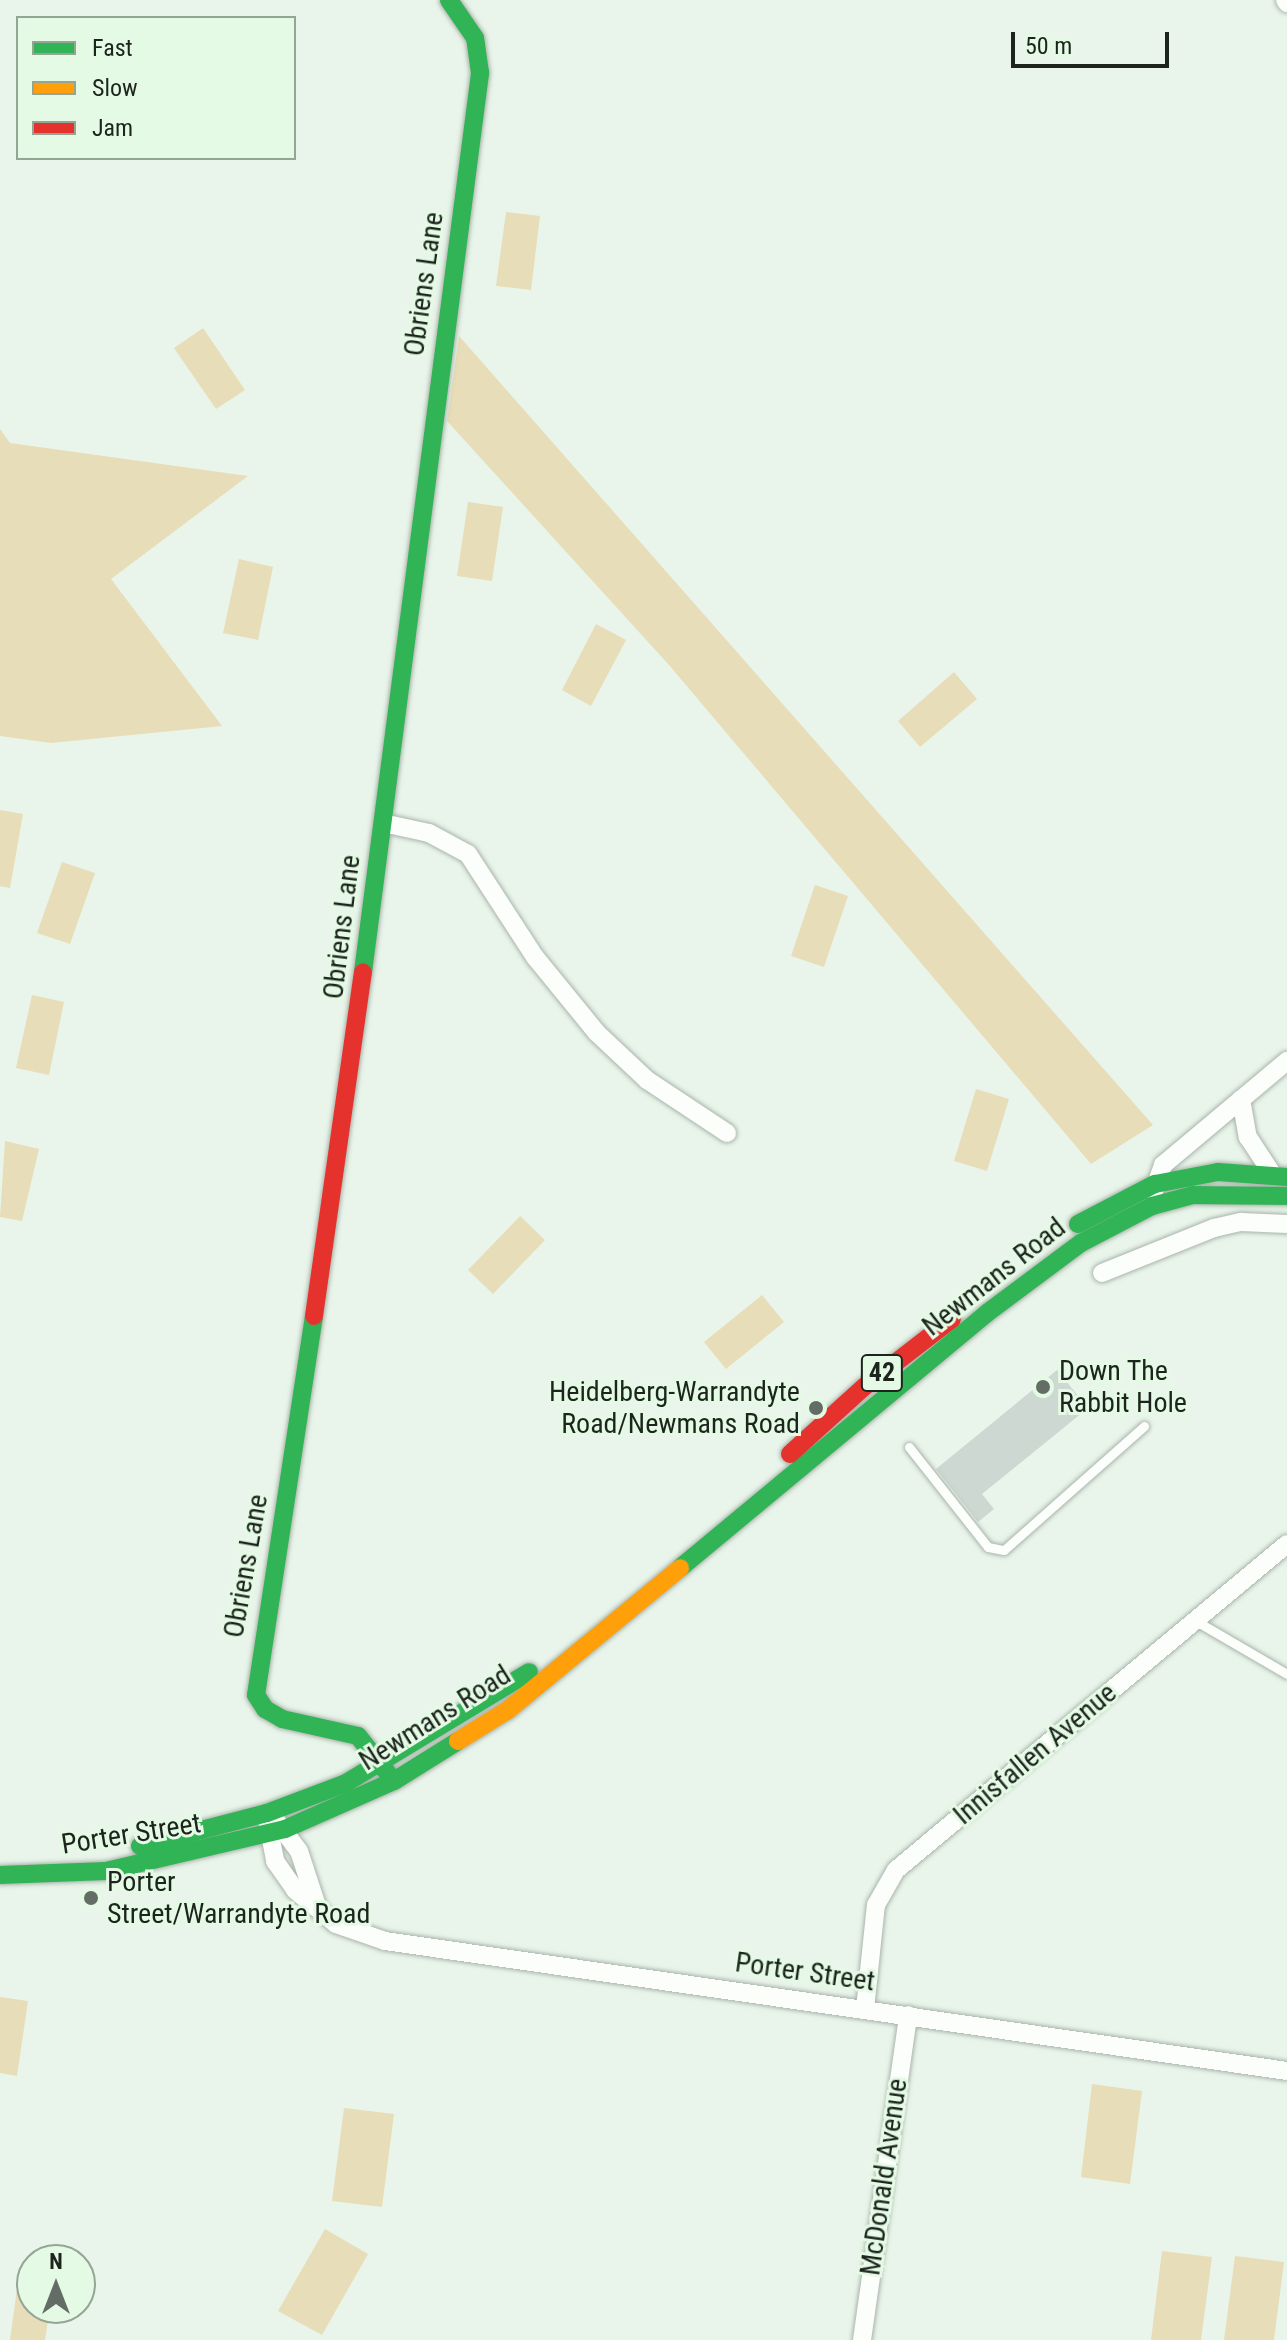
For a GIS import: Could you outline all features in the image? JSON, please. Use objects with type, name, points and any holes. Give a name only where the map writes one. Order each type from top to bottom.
[{"type":"main road","name":"Obriens Lane","points":[[394,1781],[358,1736],[282,1719],[265,1709],[256,1695],[255,1680],[337,1173],[480,73],[475,38],[449,0]]},
{"type":"main road","name":"42","points":[[1155,1184],[1218,1172],[1280,1176]]},
{"type":"main road","name":"Newmans Road","points":[[636,1600],[864,1387],[1088,1217],[1155,1184]]},
{"type":"main road","name":"42","points":[[1152,1206],[1225,1192],[1287,1196]]},
{"type":"main road","name":"Newmans Road","points":[[278,1832],[394,1781],[508,1710],[636,1600],[742,1519],[1043,1269],[1152,1206]]},
{"type":"main road","name":"Newmans Road","points":[[267,1813],[380,1765],[605,1626]]},
{"type":"main road","name":"Porter Street","points":[[0,1859],[117,1851],[267,1813]]},
{"type":"main road","name":"Porter Street","points":[[0,1875],[142,1865],[278,1832]]},
{"type":"street","points":[[383,823],[429,833],[468,854],[535,957],[597,1033],[647,1080],[727,1133]]},
{"type":"street","name":"Newmans Road","points":[[1152,1206],[1155,1184],[1163,1165],[1287,1061]]},
{"type":"street","points":[[1241,1099],[1248,1137],[1280,1176]]},
{"type":"street","points":[[1102,1273],[1214,1228],[1241,1222],[1287,1224]]},
{"type":"street","name":"Innisfallen Avenue","points":[[865,2009],[876,1905],[887,1879],[1287,1544]]},
{"type":"street","name":"Porter Street","points":[[267,1813],[278,1832],[282,1872],[320,1912],[336,1924],[385,1941],[1287,2071]]},
{"type":"street","name":"McDonald Avenue","points":[[862,2340],[908,2015]]},
{"type":"lane","points":[[909,1447],[988,1547],[1004,1550],[1144,1426]]},
{"type":"lane","points":[[1196,1621],[1287,1674]]},
{"type":"shaded area","points":[[506,212],[540,216],[531,290],[496,286]]},
{"type":"shaded area","points":[[203,328],[245,390],[216,409],[174,348]]},
{"type":"shaded area","points":[[459,336],[1153,1125],[1091,1164],[669,665],[447,421]]},
{"type":"shaded area","points":[[0,429],[10,443],[248,476],[111,579],[222,726],[51,743],[0,736]]},
{"type":"shaded area","points":[[468,502],[503,507],[492,581],[457,576]]},
{"type":"shaded area","points":[[239,559],[273,567],[258,640],[223,633]]},
{"type":"shaded area","points":[[596,624],[626,640],[591,706],[562,690]]},
{"type":"shaded area","points":[[954,672],[977,699],[920,747],[898,721]]},
{"type":"shaded area","points":[[0,810],[23,814],[10,888],[0,886]]},
{"type":"shaded area","points":[[62,862],[95,873],[70,944],[37,933]]},
{"type":"shaded area","points":[[815,885],[848,896],[824,967],[791,956]]},
{"type":"shaded area","points":[[32,995],[64,1002],[49,1075],[16,1068]]},
{"type":"shaded area","points":[[976,1089],[1009,1099],[987,1171],[954,1161]]},
{"type":"shaded area","points":[[5,1141],[39,1149],[22,1221],[0,1217]]},
{"type":"shaded area","points":[[520,1216],[545,1240],[493,1294],[468,1270]]},
{"type":"shaded area","points":[[762,1295],[784,1322],[726,1369],[704,1342]]},
{"type":"shaded area","points":[[0,1997],[28,2001],[17,2076],[0,2073]]},
{"type":"shaded area","points":[[1092,2084],[1142,2091],[1130,2184],[1081,2177]]},
{"type":"shaded area","points":[[344,2108],[394,2114],[382,2207],[332,2201]]},
{"type":"shaded area","points":[[325,2229],[368,2254],[322,2335],[278,2311]]},
{"type":"shaded area","points":[[1162,2251],[1212,2257],[1201,2340],[1151,2340]]},
{"type":"shaded area","points":[[1235,2256],[1284,2262],[1274,2340],[1224,2340]]},
{"type":"shaded area","points":[[16,2296],[16,2324],[48,2324],[45,2340],[10,2340]]},
{"type":"building","points":[[1057,1370],[1088,1408],[982,1494],[994,1509],[978,1522],[936,1469]]},
{"type":"traffic: fast","points":[[363,972],[480,73],[475,38],[449,0]]},
{"type":"traffic: fast","points":[[1078,1224],[1155,1184],[1218,1172],[1287,1177]]},
{"type":"traffic: fast","points":[[680,1568],[987,1313],[1081,1243],[1152,1206],[1193,1195],[1287,1196]]},
{"type":"traffic: fast","points":[[314,1316],[256,1695],[265,1709],[282,1719],[358,1736],[390,1776]]},
{"type":"traffic: fast","points":[[140,1846],[267,1813],[346,1783],[529,1672]]},
{"type":"traffic: fast","points":[[0,1875],[106,1871],[285,1829],[394,1781],[458,1741]]},
{"type":"traffic: slow","points":[[458,1741],[508,1710],[680,1568]]},
{"type":"traffic: jam","points":[[314,1316],[363,972]]},
{"type":"traffic: jam","points":[[790,1454],[864,1387],[952,1319]]},
{"type":"place","name":"Down The Rabbit Hole","points":[[1043,1387]]},
{"type":"place","name":"Heidelberg-Warrandyte Road/Newmans Road","points":[[816,1408]]},
{"type":"place","name":"Porter Street/Warrandyte Road","points":[[91,1898]]}]
